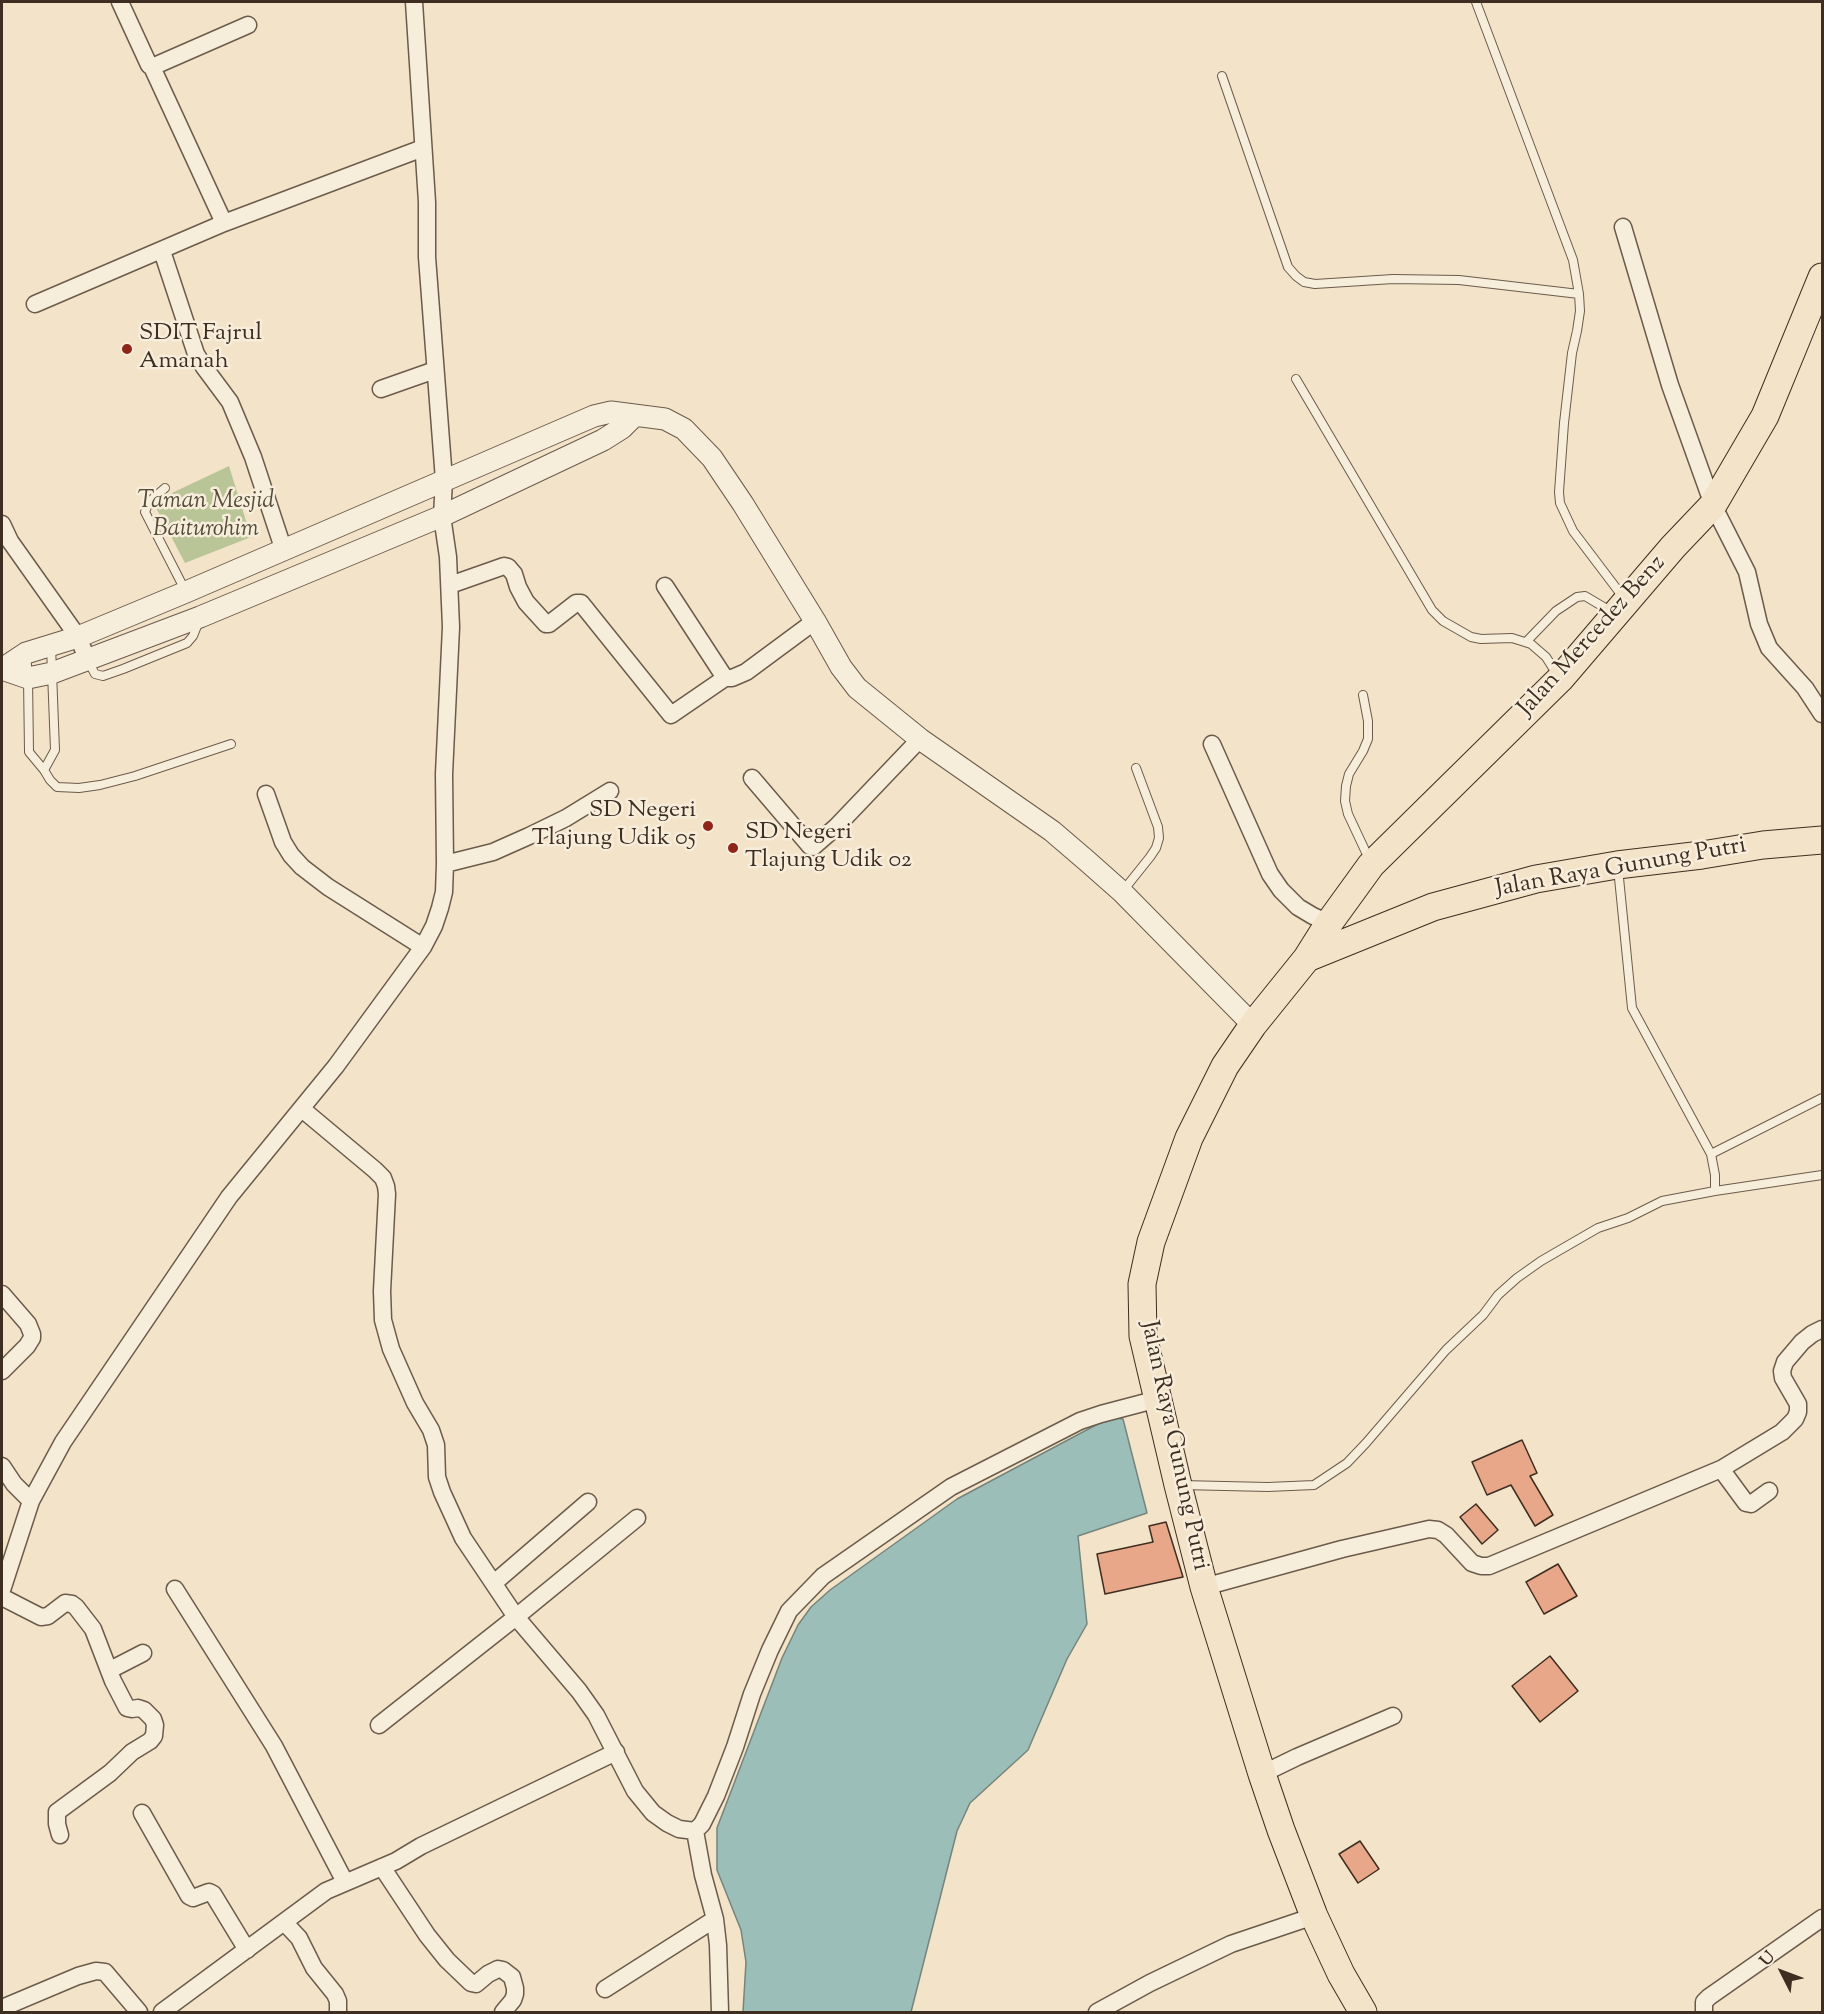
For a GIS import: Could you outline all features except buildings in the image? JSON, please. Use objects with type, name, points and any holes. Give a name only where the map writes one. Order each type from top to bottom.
[{"type":"main road","name":"Jalan Mercedez Benz","points":[[1306,958],[1371,865],[1560,679],[1673,547],[1713,506],[1765,416],[1822,277]]},
{"type":"main road","name":"Jalan Raya Gunung Putri","points":[[1363,2013],[1341,1974],[1314,1916],[1262,1774],[1204,1587],[1143,1336],[1143,1284],[1151,1242],[1189,1138],[1225,1066],[1253,1025],[1306,958],[1433,907],[1536,879],[1762,845],[1822,840]]},
{"type":"street","points":[[120,2],[225,223]]},
{"type":"street","points":[[2,1590],[30,1501],[63,1442],[210,1224],[254,1164],[336,1066],[423,947],[437,919],[444,892],[444,774],[451,627],[450,585],[442,516],[444,480],[427,257],[427,202],[414,2]]},
{"type":"street","points":[[152,67],[248,25]]},
{"type":"street","points":[[35,304],[225,223],[423,148]]},
{"type":"street","points":[[1623,227],[1670,386],[1713,506],[1747,572],[1759,624],[1769,648],[1804,687],[1822,714]]},
{"type":"street","points":[[162,251],[196,354],[230,402],[253,457],[284,551]]},
{"type":"street","points":[[381,388],[435,370]]},
{"type":"street","points":[[2,669],[26,653],[78,637],[186,592],[603,412],[665,419],[684,429],[712,458],[743,504],[841,667],[857,688],[920,739],[1052,831],[1122,892],[1253,1025]]},
{"type":"street","points":[[2,669],[28,678],[52,673],[200,617],[442,516],[603,440],[622,428],[634,416]]},
{"type":"street","points":[[2,524],[6,542],[78,637],[88,661]]},
{"type":"street","points":[[450,585],[504,566],[514,574],[526,602],[546,624],[576,603],[581,603],[671,715],[725,678],[732,678],[746,672],[815,621]]},
{"type":"street","points":[[665,586],[725,678]]},
{"type":"street","points":[[752,778],[813,847],[836,827],[920,739]]},
{"type":"street","points":[[1212,744],[1270,874],[1281,890],[1298,907],[1329,923]]},
{"type":"street","points":[[445,864],[493,852],[566,818],[610,791]]},
{"type":"street","points":[[266,794],[283,842],[302,867],[328,887],[423,947]]},
{"type":"street","points":[[302,1109],[383,1178],[386,1186],[384,1320],[391,1348],[415,1403],[432,1430],[436,1445],[437,1477],[463,1538],[516,1617],[579,1690],[616,1752],[628,1781],[653,1813],[679,1829],[695,1831]]},
{"type":"street","points":[[2,1294],[28,1324],[32,1334],[27,1346],[2,1371]]},
{"type":"street","points":[[1204,1587],[1342,1549],[1429,1529],[1438,1530],[1446,1535],[1472,1563],[1489,1566],[1720,1469],[1772,1440],[1795,1419],[1798,1412],[1798,1404],[1783,1378],[1782,1371],[1785,1362],[1802,1342],[1822,1329]]},
{"type":"street","points":[[695,1831],[702,1824],[716,1796],[752,1694],[789,1611],[823,1576],[951,1487],[1080,1421],[1158,1399]]},
{"type":"street","points":[[2,1466],[14,1484],[30,1501]]},
{"type":"street","points":[[1720,1469],[1746,1503],[1751,1504],[1769,1491]]},
{"type":"street","points":[[494,1583],[588,1502]]},
{"type":"street","points":[[379,1725],[637,1518]]},
{"type":"street","points":[[175,1589],[274,1746],[345,1882]]},
{"type":"street","points":[[2,1597],[41,1617],[48,1616],[64,1603],[72,1604],[81,1611],[93,1629],[127,1708],[141,1708],[153,1719],[154,1736],[110,1773],[57,1812],[60,1835]]},
{"type":"street","points":[[110,1670],[143,1653]]},
{"type":"street","points":[[1262,1774],[1393,1716]]},
{"type":"street","points":[[162,2013],[326,1892],[382,1868],[421,1846],[616,1752]]},
{"type":"street","points":[[142,1813],[188,1895],[193,1898],[211,1892],[247,1950]]},
{"type":"street","points":[[695,1831],[703,1875],[715,1918],[720,2013]]},
{"type":"street","points":[[382,1868],[427,1935],[447,1960],[471,1983],[476,1984],[498,1969],[512,1977],[515,1982],[515,1994],[503,2013]]},
{"type":"street","points":[[1097,2013],[1150,1983],[1223,1948],[1314,1916]]},
{"type":"street","points":[[605,1989],[715,1918]]},
{"type":"street","points":[[1704,2013],[1702,2007],[1709,1997],[1822,1918]]},
{"type":"street","points":[[284,1922],[299,1938],[314,1968],[335,1994],[338,2001],[338,2013]]},
{"type":"street","points":[[2,2008],[78,1976],[96,1971],[105,1972],[139,2013]]},
{"type":"lane","points":[[1476,2],[1573,260],[1579,294],[1580,310],[1572,353],[1564,423],[1560,503],[1574,531],[1621,608]]},
{"type":"lane","points":[[1222,76],[1288,267],[1304,282],[1315,284],[1393,279],[1459,280],[1579,294]]},
{"type":"lane","points":[[1296,379],[1432,610],[1443,621],[1471,637],[1512,638],[1526,642],[1546,657],[1560,679]]},
{"type":"lane","points":[[165,488],[149,502],[145,513],[186,592]]},
{"type":"lane","points":[[1526,642],[1556,611],[1577,597],[1585,596],[1621,608]]},
{"type":"lane","points":[[44,770],[55,750],[51,645]]},
{"type":"lane","points":[[26,653],[28,752],[44,770],[53,785],[79,788],[135,776],[231,744]]},
{"type":"lane","points":[[1363,695],[1368,721],[1368,739],[1349,774],[1345,801],[1348,814],[1371,865]]},
{"type":"lane","points":[[1122,892],[1150,857],[1156,848],[1158,838],[1158,827],[1136,768]]},
{"type":"lane","points":[[1617,865],[1632,1008],[1711,1154],[1715,1191]]},
{"type":"lane","points":[[1711,1154],[1822,1098]]},
{"type":"lane","points":[[1178,1485],[1268,1487],[1314,1485],[1347,1463],[1446,1350],[1483,1315],[1498,1295],[1541,1261],[1598,1228],[1628,1218],[1662,1201],[1822,1175]]},
{"type":"green space","name":"Taman Mesjid Baiturohim","points":[[229,466],[251,537],[185,563],[153,502]]},
{"type":"water","points":[[1111,1417],[1123,1419],[1147,1513],[1078,1536],[1087,1624],[1067,1659],[1028,1750],[970,1803],[957,1831],[911,2012],[743,2012],[746,1962],[741,1930],[717,1870],[717,1828],[782,1658],[798,1625],[811,1607],[830,1590],[957,1499]]},
{"type":"place","name":"SDIT Fajrul Amanah","points":[[127,349]]},
{"type":"place","name":"SD Negeri Tlajung Udik 05","points":[[708,826]]},
{"type":"place","name":"SD Negeri Tlajung Udik 02","points":[[733,848]]}]
